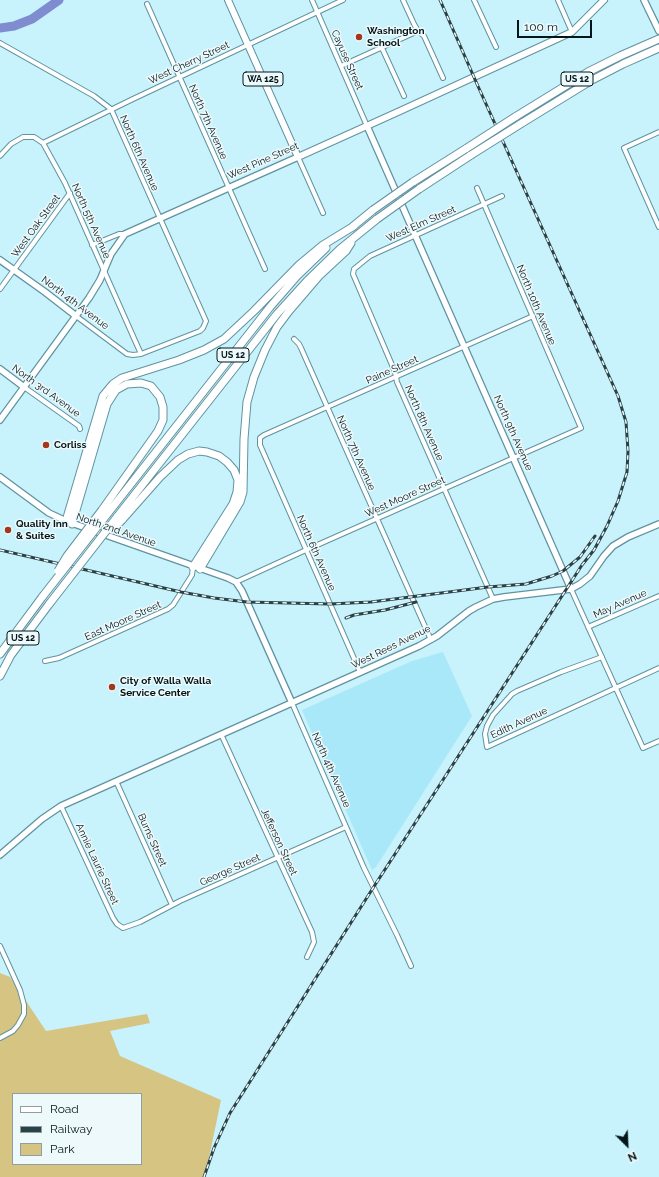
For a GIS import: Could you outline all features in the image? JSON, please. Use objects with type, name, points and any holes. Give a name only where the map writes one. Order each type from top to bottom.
[{"type":"highway","name":"US 12","points":[[0,654],[105,512],[270,307],[297,276],[328,246],[373,210],[413,182],[515,117],[588,72],[659,39]]},
{"type":"highway","name":"US 12","points":[[0,676],[10,655],[86,556],[120,518],[277,314],[307,281],[340,249],[377,219],[471,155],[592,80],[659,48]]},
{"type":"highway","points":[[69,523],[103,396],[113,384],[122,378],[179,360],[204,350],[224,339],[299,265],[323,245],[354,226]]},
{"type":"highway","points":[[197,568],[240,502],[243,492],[244,439],[248,402],[254,377],[265,350],[277,327],[289,311],[319,276],[346,251],[360,232]]},
{"type":"highway","points":[[69,523],[107,404],[116,390],[127,384],[141,382],[151,386],[160,396],[163,407],[163,420],[158,431],[105,512]]},
{"type":"highway","points":[[120,518],[178,460],[188,454],[198,451],[219,456],[234,470],[238,480],[237,492],[233,504],[197,568]]},
{"type":"main road","name":"WA 125","points":[[228,0],[298,157]]},
{"type":"main road","name":"West Pine Street","points":[[298,157],[572,32],[604,0]]},
{"type":"street","name":"Cayuse Street","points":[[312,0],[367,126]]},
{"type":"street","name":"West Cherry Street","points":[[43,143],[247,44],[343,0]]},
{"type":"street","points":[[403,0],[418,31],[424,36],[442,78]]},
{"type":"street","points":[[474,0],[496,47]]},
{"type":"street","points":[[558,0],[572,32]]},
{"type":"street","points":[[644,0],[659,31]]},
{"type":"street","name":"North 7th Avenue","points":[[147,4],[265,269]]},
{"type":"street","points":[[341,66],[418,31]]},
{"type":"street","name":"North 6th Avenue","points":[[0,43],[94,96],[111,110],[160,218],[206,321],[203,328],[200,330],[141,354]]},
{"type":"street","points":[[382,48],[404,96]]},
{"type":"street","name":"North 9th Avenue","points":[[367,126],[571,589],[643,748],[659,741]]},
{"type":"street","points":[[659,132],[624,148],[659,227]]},
{"type":"street","points":[[1,154],[11,144],[23,137],[34,137],[43,143]]},
{"type":"street","name":"North 5th Avenue","points":[[43,143],[70,193],[141,354]]},
{"type":"street","points":[[298,157],[323,213]]},
{"type":"street","name":"West Pine Street","points":[[125,234],[298,157]]},
{"type":"street","name":"North 10th Avenue","points":[[477,188],[581,428]]},
{"type":"street","name":"West Oak Street","points":[[0,288],[70,193]]},
{"type":"street","name":"West Elm Street","points":[[353,274],[354,269],[370,256],[502,196]]},
{"type":"street","points":[[92,245],[119,234],[125,234]]},
{"type":"street","points":[[0,420],[94,290],[116,247],[125,234]]},
{"type":"street","name":"North 4th Avenue","points":[[0,260],[127,354],[141,354]]},
{"type":"street","name":"North 8th Avenue","points":[[353,274],[395,372],[397,382],[493,599]]},
{"type":"street","name":"Paine Street","points":[[260,440],[264,435],[532,316]]},
{"type":"street","name":"North 7th Avenue","points":[[294,339],[301,348],[430,640]]},
{"type":"street","name":"North 3rd Avenue","points":[[0,369],[79,426],[80,429]]},
{"type":"street","name":"West Moore Street","points":[[236,582],[581,428]]},
{"type":"street","name":"North 6th Avenue","points":[[260,440],[260,445],[360,672]]},
{"type":"street","name":"North 2nd Avenue","points":[[0,477],[45,510],[69,523],[236,582]]},
{"type":"street","name":"West Rees Avenue","points":[[0,855],[42,819],[61,806],[430,640],[468,611],[493,599],[571,589],[590,576],[613,546],[659,524]]},
{"type":"street","name":"East Moore Street","points":[[45,661],[59,658],[168,610],[173,605],[197,568]]},
{"type":"street","name":"East Moore Street","points":[[192,575],[197,568]]},
{"type":"street","name":"North 4th Avenue","points":[[236,582],[242,591],[364,868],[411,966]]},
{"type":"street","name":"May Avenue","points":[[588,627],[659,596]]},
{"type":"street","name":"Edith Avenue","points":[[602,658],[561,672],[512,694],[493,715],[487,726],[487,747],[659,668]]},
{"type":"street","name":"Jefferson Street","points":[[221,734],[312,932],[314,942],[307,957]]},
{"type":"street","name":"Burns Street","points":[[116,781],[172,905]]},
{"type":"street","name":"Annie Laurie Street","points":[[61,806],[113,918],[121,927]]},
{"type":"street","name":"George Street","points":[[121,927],[129,926],[172,905],[346,827]]},
{"type":"street","points":[[0,946],[20,990],[24,1005],[24,1014],[18,1025],[0,1038]]},
{"type":"shaded area","points":[[443,652],[472,716],[376,867],[372,870],[302,710],[412,661]]},
{"type":"green space","points":[[0,973],[10,977],[46,1031],[147,1014],[150,1023],[110,1031],[120,1056],[221,1100],[205,1177],[0,1177]]},
{"type":"waterway","points":[[0,28],[14,26],[32,19],[59,0]]},
{"type":"railway","points":[[204,1177],[214,1148],[230,1113],[373,888],[582,565],[594,550],[618,501],[627,472],[628,451],[626,422],[618,396],[440,0]]},
{"type":"railway","points":[[0,550],[181,592],[214,598],[247,602],[330,604],[371,602],[488,587],[526,584],[563,571],[580,557],[595,536]]},
{"type":"railway","points":[[346,618],[416,602]]},
{"type":"place","name":"Washington School","points":[[359,37]]},
{"type":"place","name":"Corliss","points":[[46,445]]},
{"type":"place","name":"Quality Inn & Suites","points":[[8,530]]},
{"type":"place","name":"City of Walla Walla Service Center","points":[[112,687]]}]
